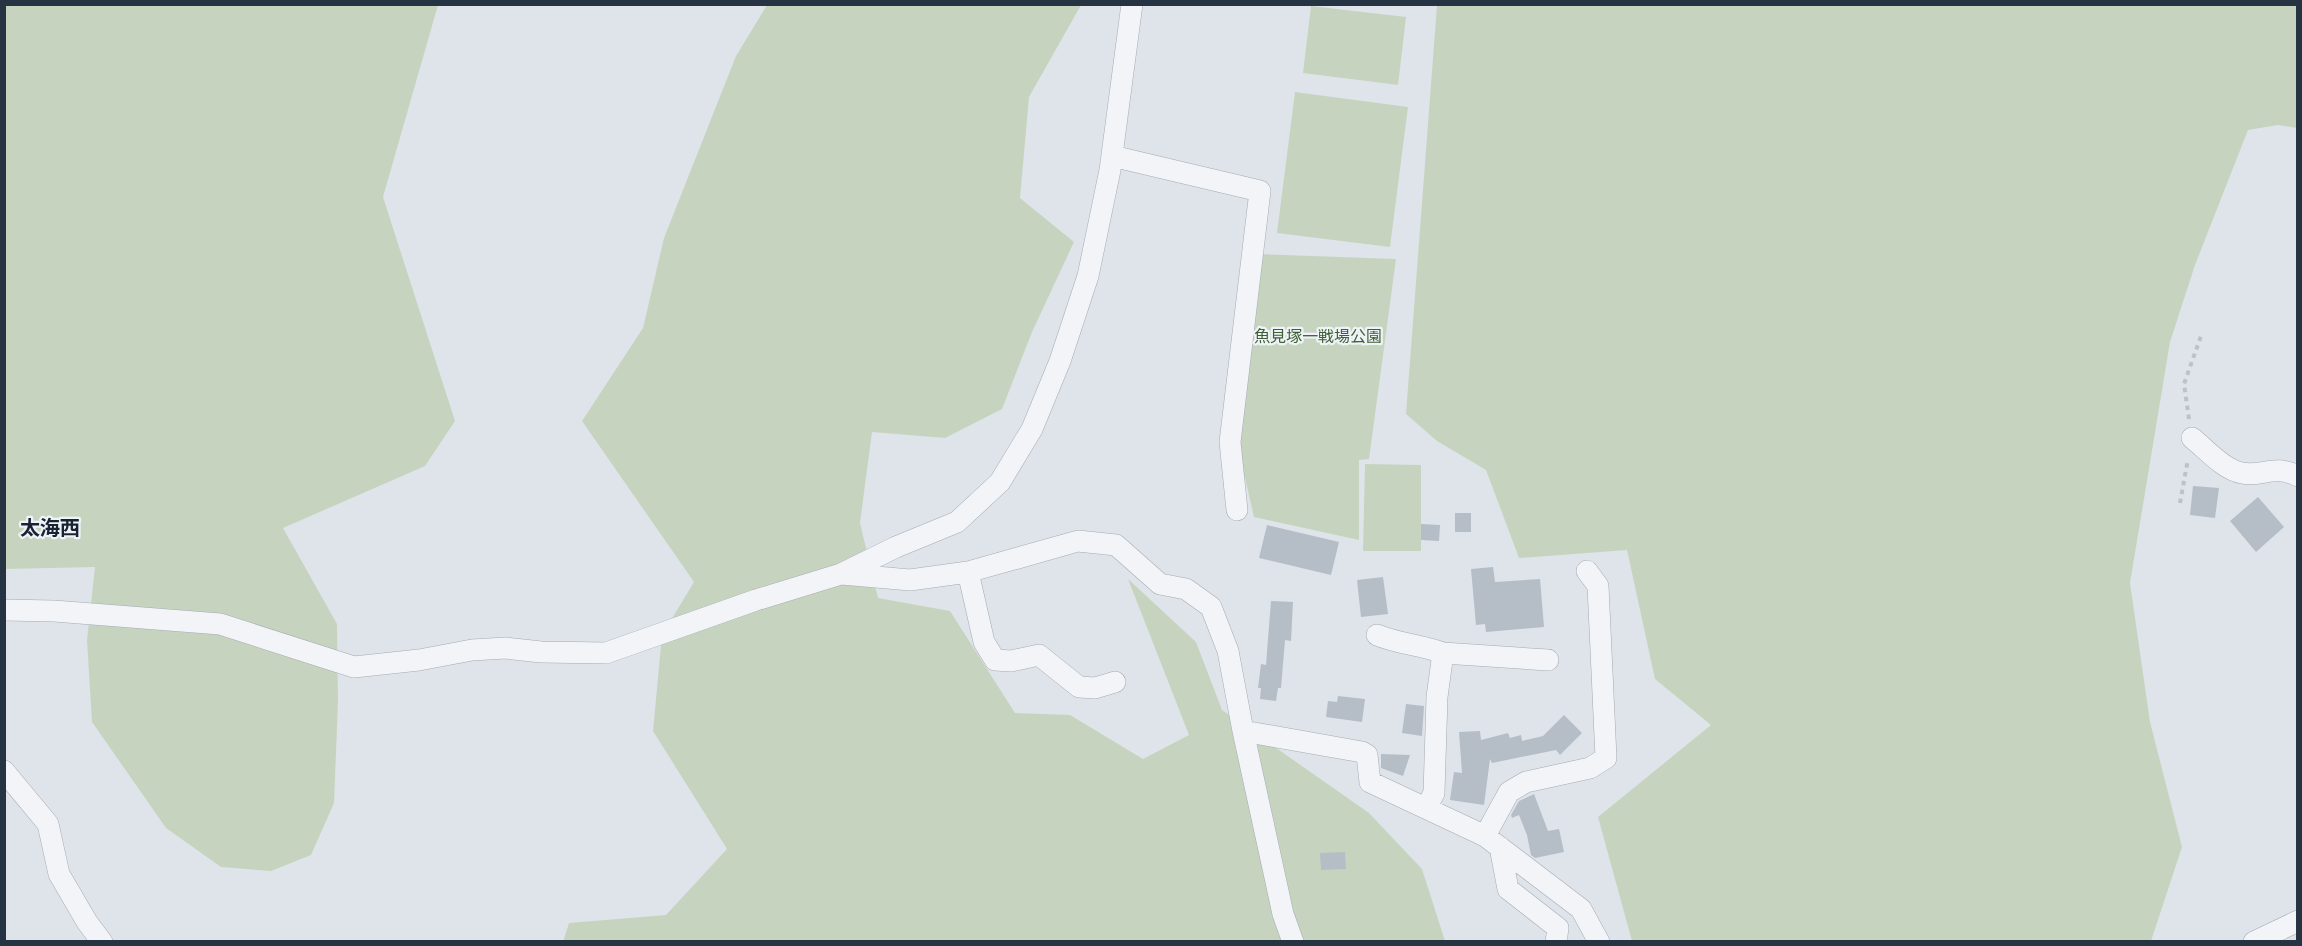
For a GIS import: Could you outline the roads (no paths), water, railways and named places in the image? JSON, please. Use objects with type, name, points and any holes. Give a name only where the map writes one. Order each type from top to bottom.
[{"type":"street","points":[[4,610],[54,611],[220,624],[354,668],[419,660],[472,650],[505,648],[542,652],[606,653],[756,600],[841,574],[896,547],[957,522],[1000,482],[1032,429],[1060,362],[1088,276],[1112,156],[1132,4]]},
{"type":"street","points":[[1112,156],[1260,190],[1230,442],[1236,510]]},
{"type":"street","points":[[2192,438],[2229,468],[2242,474],[2279,469],[2298,476]]},
{"type":"street","points":[[841,574],[910,580],[968,572],[1078,541],[1116,545],[1160,584],[1186,589],[1210,607],[1228,651],[1283,914],[1293,942]]},
{"type":"street","points":[[1556,942],[1558,928],[1508,889],[1493,842],[1509,792],[1526,782],[1590,768],[1606,758],[1598,585],[1587,571]]},
{"type":"street","points":[[968,572],[984,642],[995,660],[1011,661],[1039,655],[1078,687],[1095,688],[1115,682]]},
{"type":"street","points":[[1377,635],[1394,642],[1443,652],[1548,660]]},
{"type":"street","points":[[1426,808],[1434,793],[1437,697],[1443,652]]},
{"type":"street","points":[[1243,731],[1362,752],[1367,755],[1370,782],[1493,842],[1581,909],[1599,942]]},
{"type":"street","points":[[4,771],[48,824],[59,874],[87,922],[102,942]]},
{"type":"street","points":[[2254,942],[2298,921]]},
{"type":"district","name":"太海西","points":[[50,528]]},
{"type":"park label","name":"魚見塚一戦場公園","points":[[1318,336]]}]
